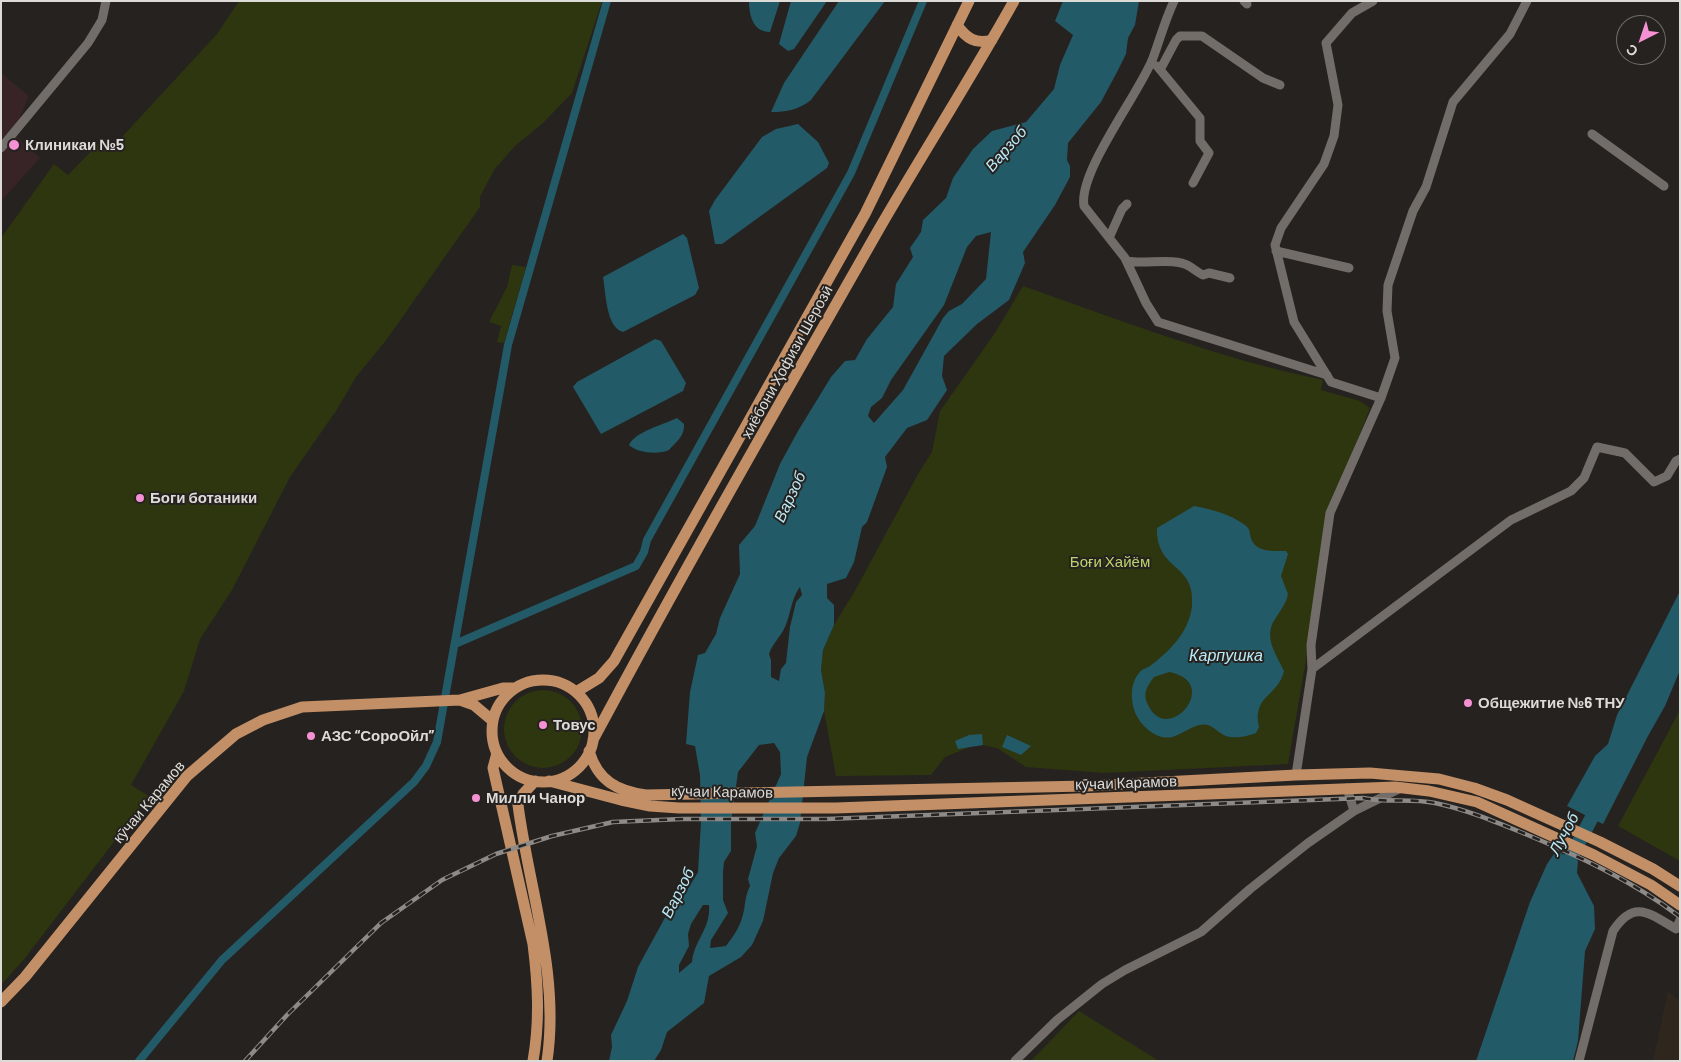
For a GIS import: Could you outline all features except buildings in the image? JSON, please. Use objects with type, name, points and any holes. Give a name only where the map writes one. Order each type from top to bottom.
[{"type":"main road","name":"хиёбони Ҳофизи Шерозӣ","points":[[576,692],[599,678],[614,661],[865,214],[969,1]]},
{"type":"main road","name":"хиёбони Ҳофизи Шерозӣ","points":[[497,753],[502,761],[516,774],[534,781],[550,781],[566,776],[580,766],[641,651],[880,227],[1014,1]]},
{"type":"main road","points":[[957,25],[972,40],[980,42],[992,40]]},
{"type":"main road","points":[[533,1061],[539,1028],[536,967],[533,944],[493,768],[497,753],[493,742],[493,721],[497,708],[515,688],[527,682],[546,680],[565,685],[576,692],[585,702],[591,714],[594,727],[591,746]]},
{"type":"main road","name":"кӯчаи Карамов","points":[[1,1002],[25,977],[187,776],[236,734],[263,720],[302,707],[417,700],[460,700],[503,688],[515,688]]},
{"type":"main road","name":"кӯчаи Карамов","points":[[460,700],[474,705],[493,721]]},
{"type":"main road","name":"кӯчаи Карамов","points":[[591,746],[596,768],[607,783],[616,788],[646,795],[835,793],[1087,786],[1370,773],[1439,779],[1474,788],[1545,816],[1653,869],[1680,886]]},
{"type":"main road","points":[[1218,780],[1218,794]]},
{"type":"main road","points":[[534,781],[523,794],[518,805],[550,984],[552,1032],[548,1061]]},
{"type":"main road","name":"кӯчаи Карамов","points":[[550,781],[621,800],[650,806],[679,808],[836,808],[1347,788],[1401,788],[1477,802],[1594,856],[1663,892],[1680,905]]},
{"type":"street","points":[[1,148],[88,43],[102,20],[106,1]]},
{"type":"street","points":[[1174,1],[1164,23],[1151,62],[1099,156],[1082,196],[1084,206],[1127,262],[1146,303],[1155,317],[1164,326],[1327,375]]},
{"type":"street","points":[[1373,1],[1352,13],[1326,43],[1338,105],[1334,136],[1324,164],[1281,228],[1275,245],[1294,322],[1331,382],[1381,398]]},
{"type":"street","points":[[1296,775],[1312,669],[1311,645],[1330,513],[1381,398],[1395,358],[1387,311],[1388,285],[1406,228],[1426,187],[1453,102],[1510,34],[1528,1]]},
{"type":"street","points":[[1161,68],[1176,40],[1180,36],[1192,35],[1208,38],[1263,78],[1280,85]]},
{"type":"street","points":[[1151,62],[1161,68],[1200,118],[1200,141],[1209,153],[1193,183]]},
{"type":"street","points":[[1592,134],[1664,186]]},
{"type":"street","points":[[1109,238],[1122,209],[1127,204]]},
{"type":"street","points":[[1276,251],[1349,268]]},
{"type":"street","points":[[1127,262],[1158,261],[1189,265],[1202,274],[1209,273],[1230,278]]},
{"type":"street","points":[[1312,669],[1511,520],[1571,491],[1584,478],[1597,447],[1625,453],[1654,482],[1668,476],[1676,461],[1680,459]]},
{"type":"street","points":[[1347,788],[1354,810]]},
{"type":"street","points":[[1015,1061],[1057,1020],[1102,984],[1125,970],[1201,932],[1250,889],[1354,810],[1401,788]]},
{"type":"street","points":[[1579,1061],[1613,931],[1622,917],[1633,911],[1646,912],[1676,929],[1680,920]]},
{"type":"shaded area","name":"Клиникаи №5","points":[[1,73],[29,96],[13,133],[40,158],[1,201]]},
{"type":"shaded area","points":[[1668,991],[1680,1002],[1680,1061],[1653,1061]]},
{"type":"green space","name":"Боги ботаники","points":[[239,1],[602,1],[572,93],[543,123],[515,146],[494,170],[480,197],[480,207],[387,339],[356,377],[338,408],[290,477],[232,590],[200,639],[184,691],[131,785],[149,796],[25,958],[1,985],[1,238],[54,164],[68,175],[99,143],[110,150],[217,34]]},
{"type":"green space","points":[[512,265],[526,267],[504,343],[497,342],[501,326],[489,322],[507,287]]},
{"type":"green space","name":"Боғи Хайём","points":[[1023,286],[1209,350],[1323,380],[1321,390],[1360,401],[1370,408],[1342,479],[1326,544],[1288,764],[1104,773],[1026,767],[997,748],[977,744],[945,757],[931,775],[836,776],[824,711],[825,693],[821,670],[823,650],[834,625],[932,452],[940,411],[995,333]]},
{"type":"green space","points":[[543,690],[558,693],[570,702],[579,714],[582,729],[579,744],[570,756],[558,765],[543,768],[528,765],[516,756],[507,744],[504,729],[507,714],[516,702],[528,693]]},
{"type":"green space","points":[[1680,710],[1680,861],[1618,826]]},
{"type":"green space","points":[[1079,1011],[1159,1061],[1031,1061]]},
{"type":"water","points":[[749,1],[780,1],[770,32],[760,29],[753,22]]},
{"type":"water","points":[[791,1],[827,1],[794,49],[788,51],[779,44]]},
{"type":"water","points":[[839,1],[885,1],[811,100],[792,110],[771,112],[784,83]]},
{"type":"water","name":"Варзоб","points":[[1063,1],[1139,1],[1135,25],[1128,38],[1126,54],[1101,102],[1068,143],[1067,160],[1070,166],[1070,177],[1055,205],[1023,252],[1025,263],[1009,300],[977,324],[944,356],[942,376],[947,390],[927,420],[907,428],[885,457],[887,467],[867,522],[862,527],[854,562],[846,578],[827,584],[827,598],[834,605],[834,625],[823,650],[821,670],[825,693],[824,711],[807,757],[800,823],[796,836],[779,858],[773,873],[763,921],[752,945],[741,957],[709,976],[704,1003],[667,1032],[661,1050],[654,1061],[609,1061],[612,1047],[611,1035],[627,1001],[638,967],[667,914],[682,899],[698,872],[701,822],[700,775],[695,746],[686,744],[690,692],[698,655],[705,653],[716,634],[720,618],[740,574],[739,545],[755,526],[780,464],[831,377],[845,361],[855,360],[867,339],[893,307],[896,284],[913,257],[910,248],[921,232],[923,220],[946,198],[953,178],[973,149],[992,131],[1026,122],[1054,89],[1060,65],[1073,35],[1055,21]],"holes":[[[991,232],[986,279],[962,304],[949,311],[943,318],[903,390],[874,423],[868,416],[871,407],[882,398],[891,380],[944,305],[967,247],[976,236]],[[800,587],[802,595],[796,602],[790,627],[786,663],[781,669],[779,681],[771,677],[769,654],[786,626]],[[774,743],[780,752],[781,774],[755,833],[757,846],[748,879],[750,886],[741,922],[726,946],[710,948],[711,940],[728,913],[723,900],[723,872],[724,862],[731,851],[731,823],[738,772],[759,745]],[[703,905],[709,905],[705,928],[693,954],[692,962],[679,973],[679,965],[689,946],[688,934],[691,924]]]},
{"type":"water","points":[[798,124],[818,142],[829,163],[827,168],[722,244],[715,244],[709,211],[715,200],[762,137],[776,129]]},
{"type":"water","points":[[683,234],[687,238],[699,288],[695,295],[623,332],[617,329],[610,317],[603,277]]},
{"type":"water","points":[[655,339],[661,341],[686,383],[683,391],[601,434],[573,387],[577,382]]},
{"type":"water","points":[[677,418],[684,424],[683,432],[669,450],[664,452],[648,452],[637,450],[629,445],[632,440],[644,432]]},
{"type":"water","name":"Карпушка","points":[[1194,506],[1200,507],[1227,515],[1245,525],[1249,530],[1252,541],[1259,548],[1269,551],[1286,551],[1288,554],[1281,576],[1288,594],[1270,632],[1274,652],[1284,671],[1277,686],[1259,708],[1259,727],[1256,733],[1241,737],[1229,737],[1211,726],[1203,724],[1175,736],[1164,737],[1149,731],[1135,713],[1132,701],[1132,688],[1136,677],[1141,671],[1165,654],[1177,640],[1187,624],[1192,606],[1192,592],[1188,581],[1163,553],[1158,542],[1157,528]],"holes":[[[1169,672],[1184,678],[1191,687],[1191,698],[1186,708],[1178,716],[1167,719],[1157,716],[1148,705],[1145,697],[1151,680],[1154,677]]]},
{"type":"water","points":[[1680,591],[1680,670],[1665,706],[1603,824],[1567,806],[1595,756],[1608,744],[1617,715]]},
{"type":"water","points":[[982,734],[983,745],[958,749],[955,741],[969,735]]},
{"type":"water","points":[[1007,735],[1031,746],[1021,755],[1002,747]]},
{"type":"water","points":[[1556,851],[1578,861],[1577,873],[1594,906],[1595,929],[1585,951],[1578,1041],[1573,1061],[1476,1061],[1530,902],[1547,864]]},
{"type":"waterway","points":[[139,1061],[222,960],[414,782],[426,766],[437,742],[508,345],[607,1]]},
{"type":"waterway","points":[[455,644],[636,566],[644,552],[647,540],[851,173],[923,1]]},
{"type":"waterway","name":"Лучоб","points":[[1562,874],[1600,802]]},
{"type":"railway","points":[[245,1061],[287,1015],[381,923],[442,880],[496,854],[552,836],[613,822],[682,819],[827,819],[1363,798],[1426,802],[1446,805],[1477,815],[1560,849],[1642,891],[1680,917]]},
{"type":"place","name":"Клиникаи №5","points":[[14,145]]},
{"type":"place","name":"Боги ботаники","points":[[140,498]]},
{"type":"place","name":"Общежитие №6 ТНУ","points":[[1468,703]]},
{"type":"place","name":"Товус","points":[[543,725]]},
{"type":"place","name":"АЗС “СороОйл”","points":[[311,736]]},
{"type":"place","name":"Милли Чанор","points":[[476,798]]}]
